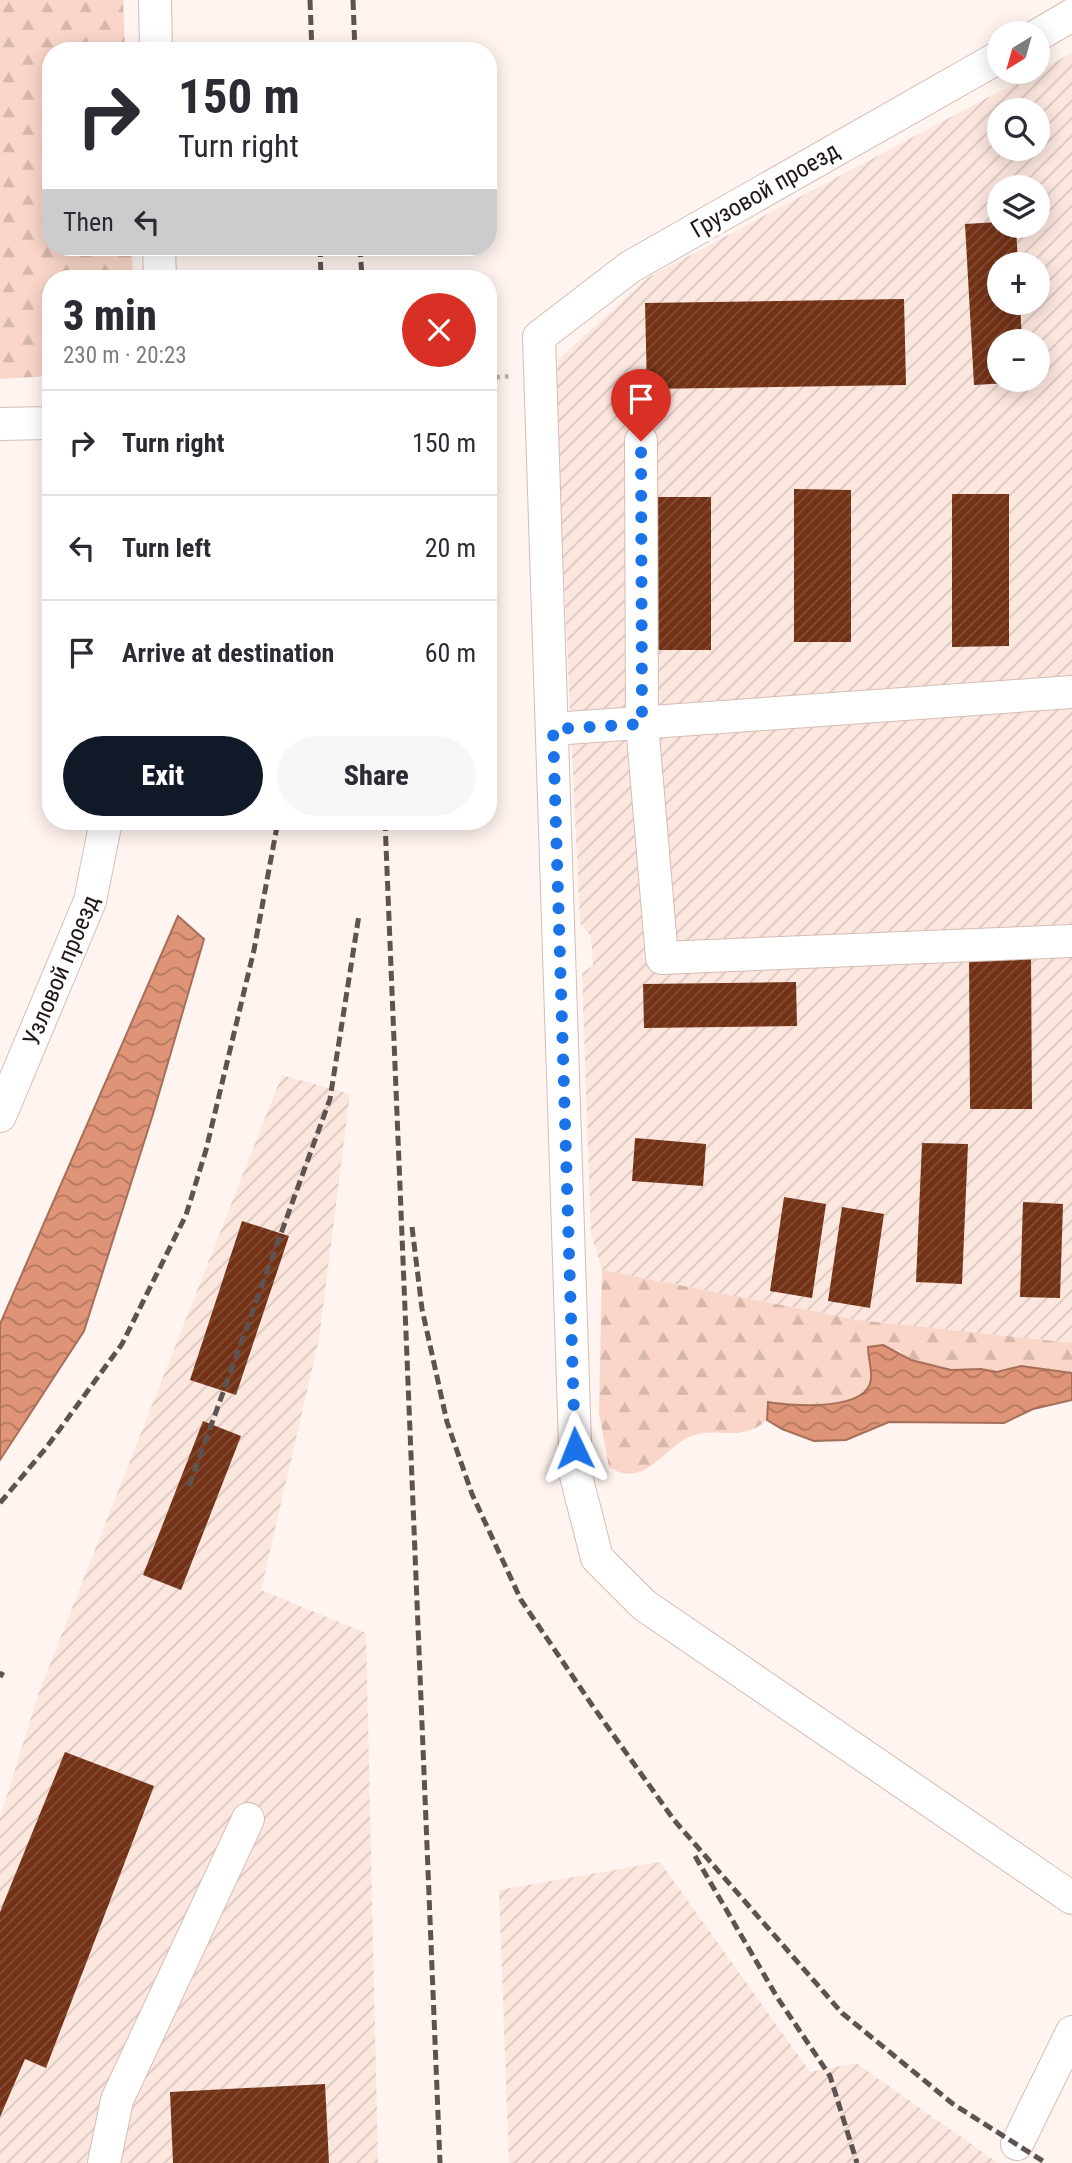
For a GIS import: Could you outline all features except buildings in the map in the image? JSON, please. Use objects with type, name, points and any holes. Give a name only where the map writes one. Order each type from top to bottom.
[{"type":"street","points":[[155,0],[156,42]]},
{"type":"street","points":[[1050,28],[1072,15]]},
{"type":"street","name":"Грузовой проезд","points":[[553,729],[539,337],[630,267],[987,64]]},
{"type":"street","points":[[0,424],[42,423]]},
{"type":"street","points":[[641,441],[642,724],[662,958],[1072,941]]},
{"type":"street","points":[[1072,692],[553,729],[576,1476],[597,1558],[644,1605],[1072,1898]]},
{"type":"street","name":"Узловой проезд","points":[[0,1116],[90,901],[104,830]]},
{"type":"street","points":[[104,2163],[117,2101],[248,1819]]},
{"type":"street","points":[[1017,2144],[1072,2032]]},
{"type":"shaded area","points":[[1072,53],[1072,1343],[858,1320],[602,1270],[591,1233],[582,973],[593,966],[591,936],[580,923],[555,385],[559,359],[647,278],[987,98],[1013,84],[1050,84],[1050,65]]},
{"type":"shaded area","points":[[282,1075],[350,1094],[319,1339],[261,1590],[366,1633],[378,2163],[0,2163],[0,1818],[39,1692]]},
{"type":"shaded area","points":[[660,1862],[810,2072],[856,2063],[998,2163],[509,2163],[499,1890]]},
{"type":"green space","points":[[0,0],[123,0],[125,42],[42,42],[42,256],[132,256],[133,270],[42,270],[42,377],[0,379]]},
{"type":"green space","points":[[602,1270],[858,1320],[1072,1343],[1072,1373],[1021,1366],[997,1372],[981,1369],[951,1370],[911,1360],[898,1350],[868,1347],[871,1380],[866,1390],[856,1398],[810,1405],[768,1402],[767,1420],[757,1427],[737,1433],[709,1433],[689,1437],[643,1470],[622,1473],[609,1467],[599,1413]]},
{"type":"water","points":[[178,916],[204,939],[153,1114],[84,1331],[0,1460],[0,1324]]},
{"type":"water","points":[[883,1345],[911,1360],[951,1370],[981,1369],[997,1372],[1021,1366],[1072,1373],[1072,1400],[1033,1409],[1004,1423],[889,1422],[846,1440],[814,1441],[767,1420],[768,1402],[810,1405],[843,1402],[857,1397],[867,1390],[871,1379],[868,1347]]},
{"type":"railway","points":[[310,0],[312,42]]},
{"type":"railway","points":[[353,0],[355,42]]},
{"type":"railway","points":[[320,256],[321,270]]},
{"type":"railway","points":[[361,256],[361,270]]},
{"type":"railway","points":[[0,1503],[46,1448],[122,1344],[186,1215],[206,1150],[254,950],[276,830]]},
{"type":"railway","points":[[385,830],[440,2163]]},
{"type":"railway","points":[[189,1486],[330,1099],[359,915]]},
{"type":"railway","points":[[412,1227],[422,1309],[447,1422],[472,1494],[521,1600],[592,1705],[674,1820],[842,2013],[953,2104],[1046,2163]]},
{"type":"railway","points":[[0,1677],[3,1672]]},
{"type":"railway","points":[[695,1856],[777,1997],[830,2076],[857,2163]]},
{"type":"route","points":[[575,1448],[553,729],[642,724],[641,441]]}]
